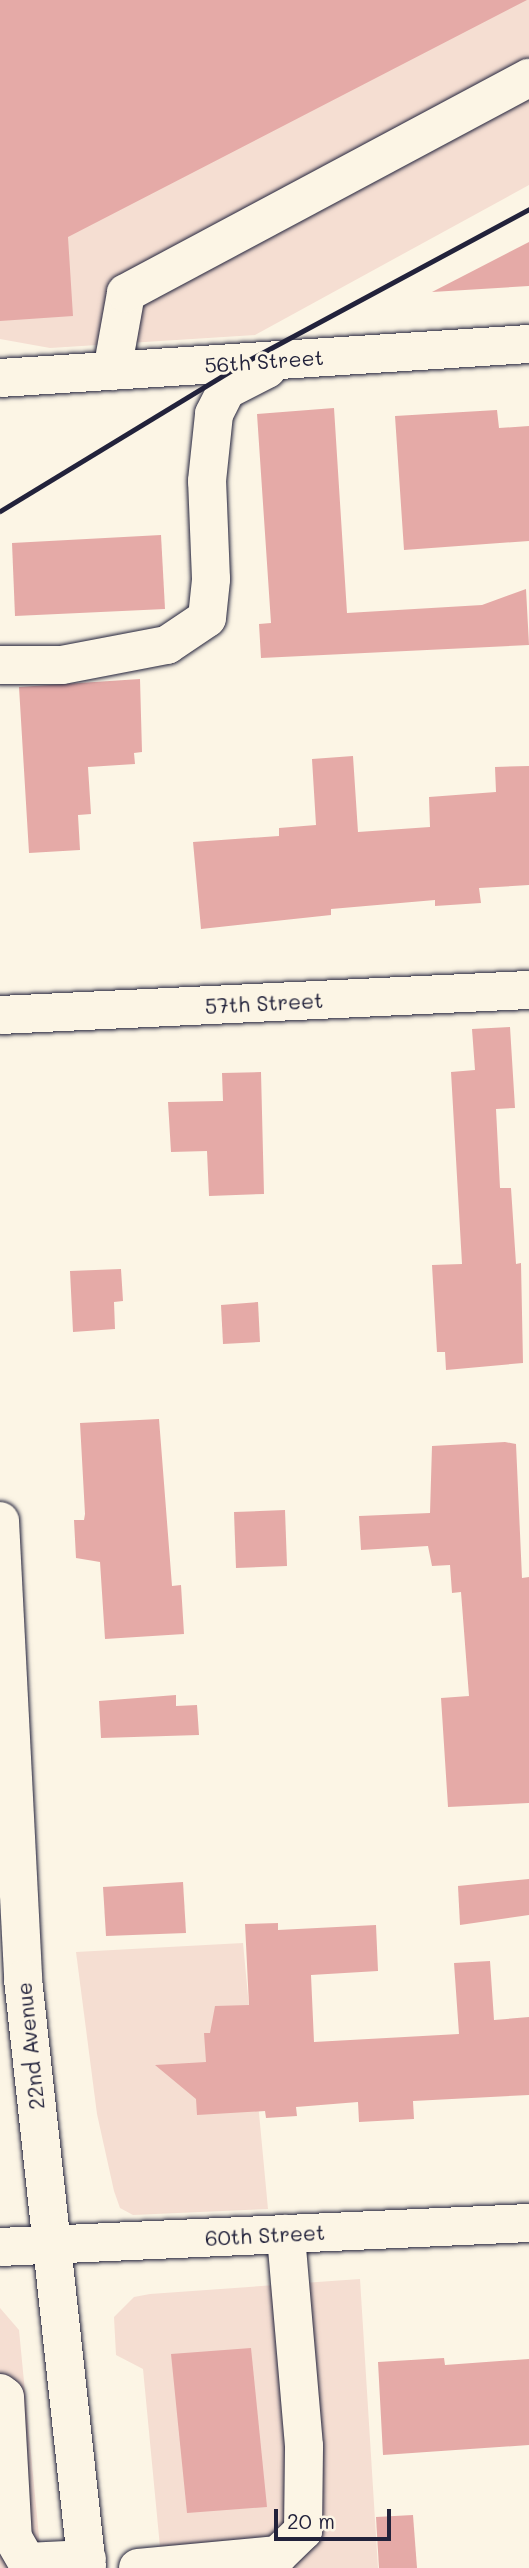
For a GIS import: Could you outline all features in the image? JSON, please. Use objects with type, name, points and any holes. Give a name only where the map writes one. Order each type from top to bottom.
[{"type":"street","points":[[111,371],[126,293],[529,78]]},
{"type":"street","name":"56th Street","points":[[0,379],[529,344]]},
{"type":"street","points":[[0,665],[62,665],[167,645],[207,618],[207,481],[214,414],[226,390],[267,369],[269,361]]},
{"type":"street","name":"57th Street","points":[[0,1015],[529,990]]},
{"type":"street","name":"22nd Avenue","points":[[0,1521],[9,1895],[87,2564]]},
{"type":"street","name":"60th Street","points":[[0,2247],[529,2223]]},
{"type":"street","points":[[138,2568],[278,2555],[303,2531],[304,2446],[286,2234]]},
{"type":"street","points":[[0,2393],[5,2397],[13,2538],[27,2562],[87,2564]]},
{"type":"shaded area","points":[[0,0],[529,0],[529,185],[255,335],[50,348],[0,339]]},
{"type":"shaded area","points":[[243,1943],[268,2209],[133,2215],[120,2208],[97,2114],[76,1952]]},
{"type":"shaded area","points":[[360,2279],[378,2568],[162,2568],[143,2369],[116,2355],[114,2317],[134,2297],[150,2294]]},
{"type":"shaded area","points":[[0,2308],[19,2330],[42,2568],[0,2568]]},
{"type":"building","points":[[0,0],[527,0],[68,237],[73,316],[0,321]]},
{"type":"building","points":[[529,242],[529,286],[432,292]]},
{"type":"building","points":[[334,408],[347,613],[482,605],[526,589],[529,645],[261,658],[259,624],[271,623],[257,414]]},
{"type":"building","points":[[497,410],[499,428],[529,426],[529,541],[404,550],[395,416]]},
{"type":"building","points":[[161,535],[165,609],[15,616],[12,543]]},
{"type":"building","points":[[140,679],[142,752],[134,753],[135,764],[88,767],[91,814],[78,815],[80,850],[29,853],[19,687]]},
{"type":"building","points":[[353,756],[358,832],[430,827],[429,797],[496,792],[495,767],[529,766],[529,885],[479,888],[481,903],[435,906],[435,900],[331,909],[331,915],[201,929],[193,842],[279,836],[279,828],[316,825],[312,759]]},
{"type":"building","points":[[510,1027],[515,1108],[496,1109],[500,1188],[511,1188],[516,1264],[521,1263],[523,1363],[446,1370],[445,1352],[437,1352],[432,1265],[462,1264],[451,1072],[475,1070],[472,1029]]},
{"type":"building","points":[[261,1072],[264,1194],[209,1196],[207,1151],[171,1152],[168,1102],[223,1101],[222,1073]]},
{"type":"building","points":[[121,1269],[123,1301],[114,1302],[115,1329],[73,1332],[70,1271]]},
{"type":"building","points":[[258,1302],[260,1342],[223,1344],[221,1305]]},
{"type":"building","points":[[159,1419],[172,1586],[181,1585],[184,1634],[105,1639],[100,1562],[76,1558],[74,1520],[84,1520],[85,1514],[80,1423]]},
{"type":"building","points":[[505,1442],[516,1444],[522,1578],[529,1577],[529,1803],[448,1807],[441,1698],[469,1696],[461,1592],[452,1593],[450,1565],[432,1566],[428,1546],[361,1550],[359,1516],[430,1513],[432,1446]]},
{"type":"building","points":[[285,1510],[287,1566],[236,1568],[234,1512]]},
{"type":"building","points":[[176,1695],[176,1706],[197,1705],[199,1735],[101,1738],[99,1701]]},
{"type":"building","points":[[529,1879],[529,1915],[460,1925],[458,1886]]},
{"type":"building","points":[[183,1882],[186,1933],[106,1936],[103,1887]]},
{"type":"building","points":[[278,1923],[278,1930],[376,1925],[378,1971],[311,1975],[314,2042],[459,2034],[454,1963],[490,1961],[494,2020],[529,2017],[529,2095],[413,2101],[414,2119],[359,2122],[358,2102],[296,2107],[297,2116],[266,2118],[265,2111],[197,2115],[196,2099],[155,2065],[206,2062],[204,2033],[210,2033],[215,2006],[249,2005],[245,1924]]},
{"type":"building","points":[[251,2348],[267,2507],[187,2513],[171,2354]]},
{"type":"building","points":[[444,2358],[445,2365],[529,2359],[529,2445],[383,2455],[378,2362]]},
{"type":"building","points":[[413,2515],[417,2568],[379,2568],[376,2517]]},
{"type":"railway","points":[[0,511],[245,362],[529,209]]}]
